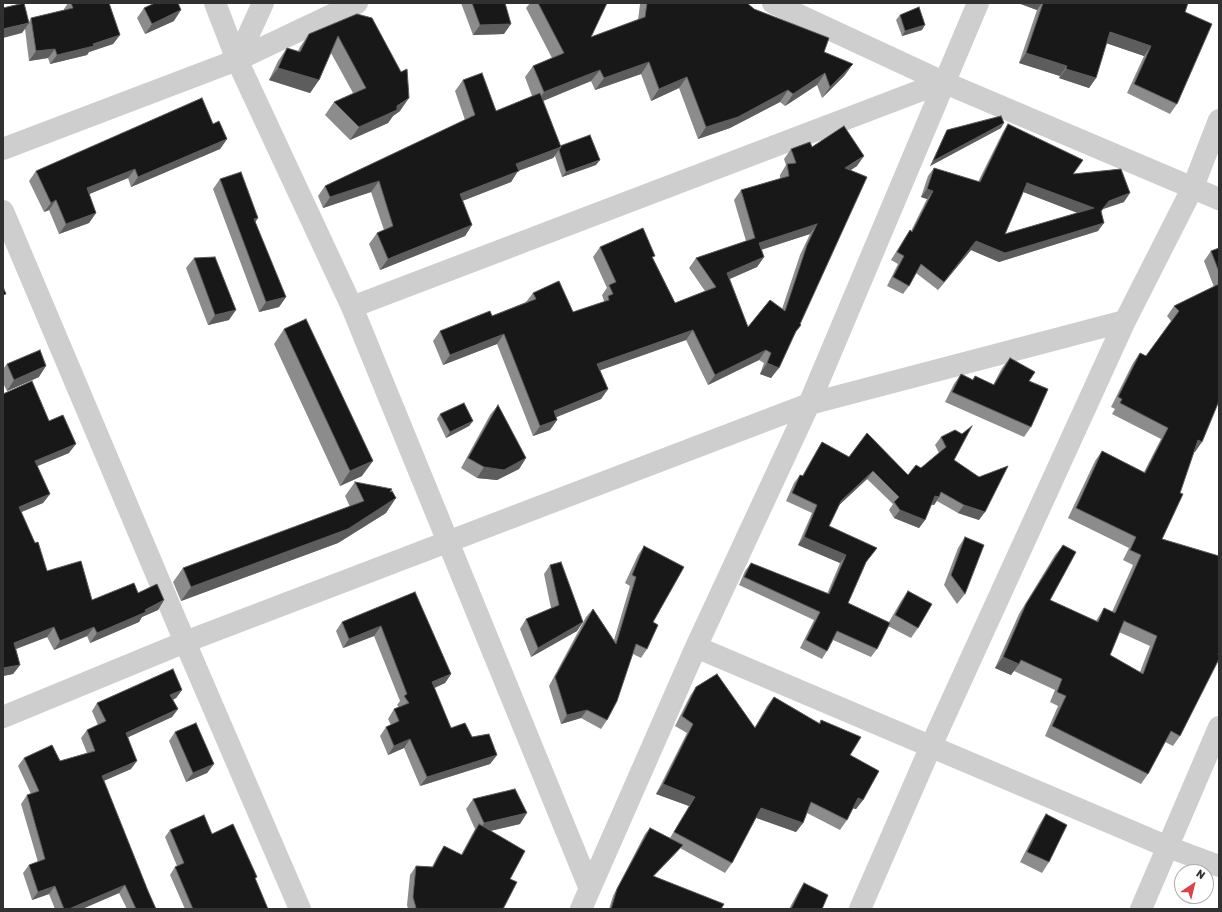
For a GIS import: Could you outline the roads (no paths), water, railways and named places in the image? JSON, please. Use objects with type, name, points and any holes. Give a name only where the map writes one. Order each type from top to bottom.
[{"type":"street","points":[[215,3],[237,60],[352,307],[590,889]]},
{"type":"street","points":[[237,60],[263,3]]},
{"type":"street","points":[[3,149],[237,60],[357,3]]},
{"type":"street","points":[[773,3],[943,82],[1219,199]]},
{"type":"street","points":[[581,909],[696,647],[809,404],[943,82],[978,3]]},
{"type":"street","points":[[352,307],[943,82]]},
{"type":"street","points":[[860,909],[931,746],[1125,321],[1193,187],[1219,120]]},
{"type":"street","points":[[1193,187],[1219,180]]},
{"type":"street","points":[[3,211],[185,642],[300,909]]},
{"type":"street","points":[[3,717],[185,642],[809,404],[1125,321]]},
{"type":"street","points":[[696,647],[1168,846],[1219,866]]},
{"type":"street","points":[[1141,909],[1219,727]]}]
